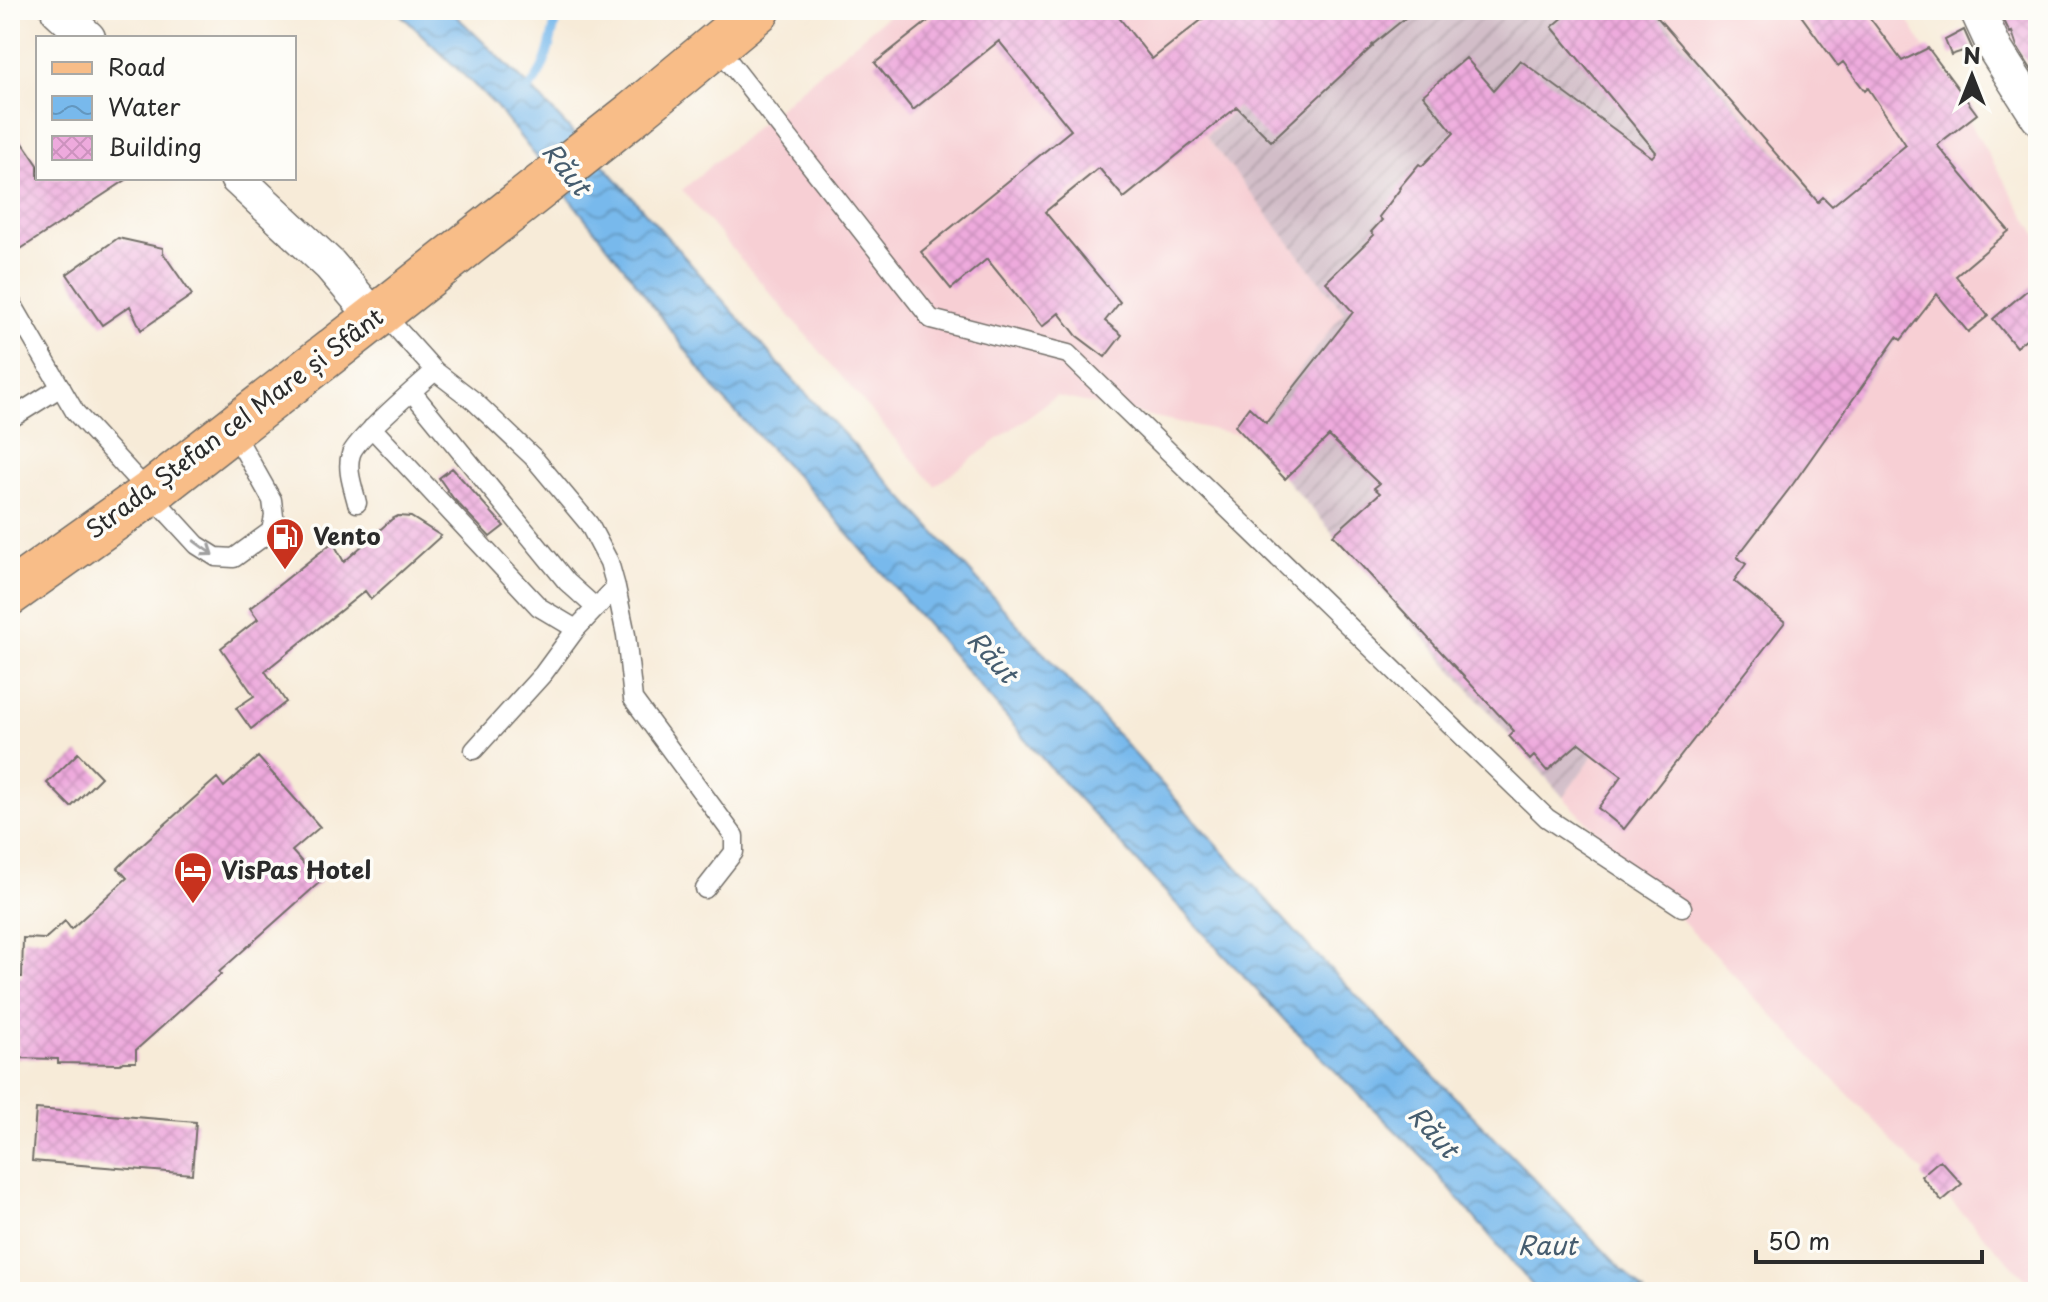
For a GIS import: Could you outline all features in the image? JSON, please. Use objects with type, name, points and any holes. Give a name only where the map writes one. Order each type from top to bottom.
[{"type":"main road","name":"Strada Ștefan cel Mare și Sfânt","points":[[10,593],[149,494],[634,113],[758,10]]},
{"type":"street","points":[[58,10],[86,36]]},
{"type":"street","points":[[1977,10],[1996,51],[2038,117]]},
{"type":"street","points":[[239,180],[378,315]]},
{"type":"lane","points":[[716,45],[931,319],[1068,354],[1547,818],[1682,907]]},
{"type":"lane","points":[[10,300],[75,412],[197,545],[216,557],[234,558],[271,531],[274,516],[272,500],[232,429]]},
{"type":"lane","points":[[378,315],[435,371],[474,401],[533,457],[589,524],[609,562],[616,587],[626,635],[633,699],[734,836],[734,852],[705,889]]},
{"type":"lane","points":[[357,503],[350,471],[351,451],[435,371]]},
{"type":"lane","points":[[10,419],[61,387]]},
{"type":"lane","points":[[412,392],[567,582],[596,608]]},
{"type":"lane","points":[[372,428],[539,607],[576,629]]},
{"type":"lane","points":[[474,750],[543,674],[576,629],[616,587]]},
{"type":"shaded area","points":[[894,10],[1345,10],[1206,136],[1345,312],[1249,437],[1056,396],[935,486],[682,190]]},
{"type":"shaded area","points":[[1345,10],[1656,10],[1915,315],[1563,797],[1249,437],[1344,312],[1206,136]]},
{"type":"shaded area","points":[[1656,10],[1902,10],[2038,237],[2038,1292],[1563,797],[1915,315]]},
{"type":"water","name":"Raut","points":[[396,10],[450,10],[531,88],[1310,948],[1644,1292],[1538,1292],[1425,1160],[1289,1025],[1053,771],[814,494],[720,396],[624,267],[494,104]]},
{"type":"building","points":[[942,10],[1113,10],[1152,59],[1214,10],[1415,10],[1372,45],[1271,141],[1237,107],[1124,198],[1099,168],[1045,212],[1120,302],[1105,321],[1122,335],[1105,357],[1077,336],[1059,313],[1042,327],[987,259],[951,289],[921,252],[1071,130],[999,41],[913,110],[875,63]]},
{"type":"building","points":[[1572,10],[1651,10],[1818,202],[1823,197],[1832,206],[1906,145],[1868,88],[1865,91],[1843,62],[1838,66],[1797,10],[1864,10],[1902,61],[1928,48],[1977,114],[1937,145],[2009,231],[1956,276],[1988,316],[1968,332],[1937,294],[1901,340],[1897,337],[1737,557],[1746,564],[1734,581],[1785,622],[1624,829],[1598,808],[1622,776],[1579,743],[1547,771],[1534,756],[1530,760],[1509,736],[1514,731],[1333,535],[1380,493],[1374,488],[1379,484],[1329,436],[1285,479],[1235,426],[1249,407],[1266,423],[1353,312],[1326,282],[1374,235],[1371,232],[1382,220],[1379,217],[1419,164],[1422,166],[1454,133],[1423,95],[1466,58],[1494,90],[1520,60],[1652,157],[1656,152],[1552,27]]},
{"type":"building","points":[[1999,10],[2038,10],[2038,80],[2017,47]]},
{"type":"building","points":[[1964,30],[1972,48],[1951,55],[1945,40]]},
{"type":"building","points":[[10,124],[36,162],[36,180],[126,180],[10,256]]},
{"type":"building","points":[[118,238],[163,248],[163,253],[192,295],[141,330],[130,306],[102,325],[67,274]]},
{"type":"building","points":[[2038,281],[2038,329],[2016,347],[1993,319]]},
{"type":"building","points":[[452,468],[504,526],[490,537],[453,498],[439,478]]},
{"type":"building","points":[[398,516],[411,517],[441,536],[371,599],[365,591],[265,671],[286,702],[251,729],[236,708],[254,696],[221,648],[258,619],[250,608],[333,542],[344,562]]},
{"type":"building","points":[[78,753],[101,777],[71,807],[47,783]]},
{"type":"building","points":[[258,757],[320,827],[292,851],[320,882],[136,1050],[136,1062],[58,1063],[58,1059],[17,1058],[17,977],[22,977],[23,938],[45,939],[65,921],[71,929],[127,878],[118,868],[137,849],[217,778],[224,787]]},
{"type":"building","points":[[36,1109],[196,1122],[192,1174],[32,1161]]},
{"type":"building","points":[[1940,1160],[1962,1184],[1942,1201],[1921,1176]]},
{"type":"waterway","points":[[524,94],[543,66],[558,10]]},
{"type":"place","name":"Vento","points":[[285,571]]},
{"type":"place","name":"VisPas Hotel","points":[[193,905]]},
{"type":"water label","name":"Răut","points":[[566,169]]},
{"type":"water label","name":"Răut","points":[[992,657]]},
{"type":"water label","name":"Răut","points":[[1433,1132]]}]
